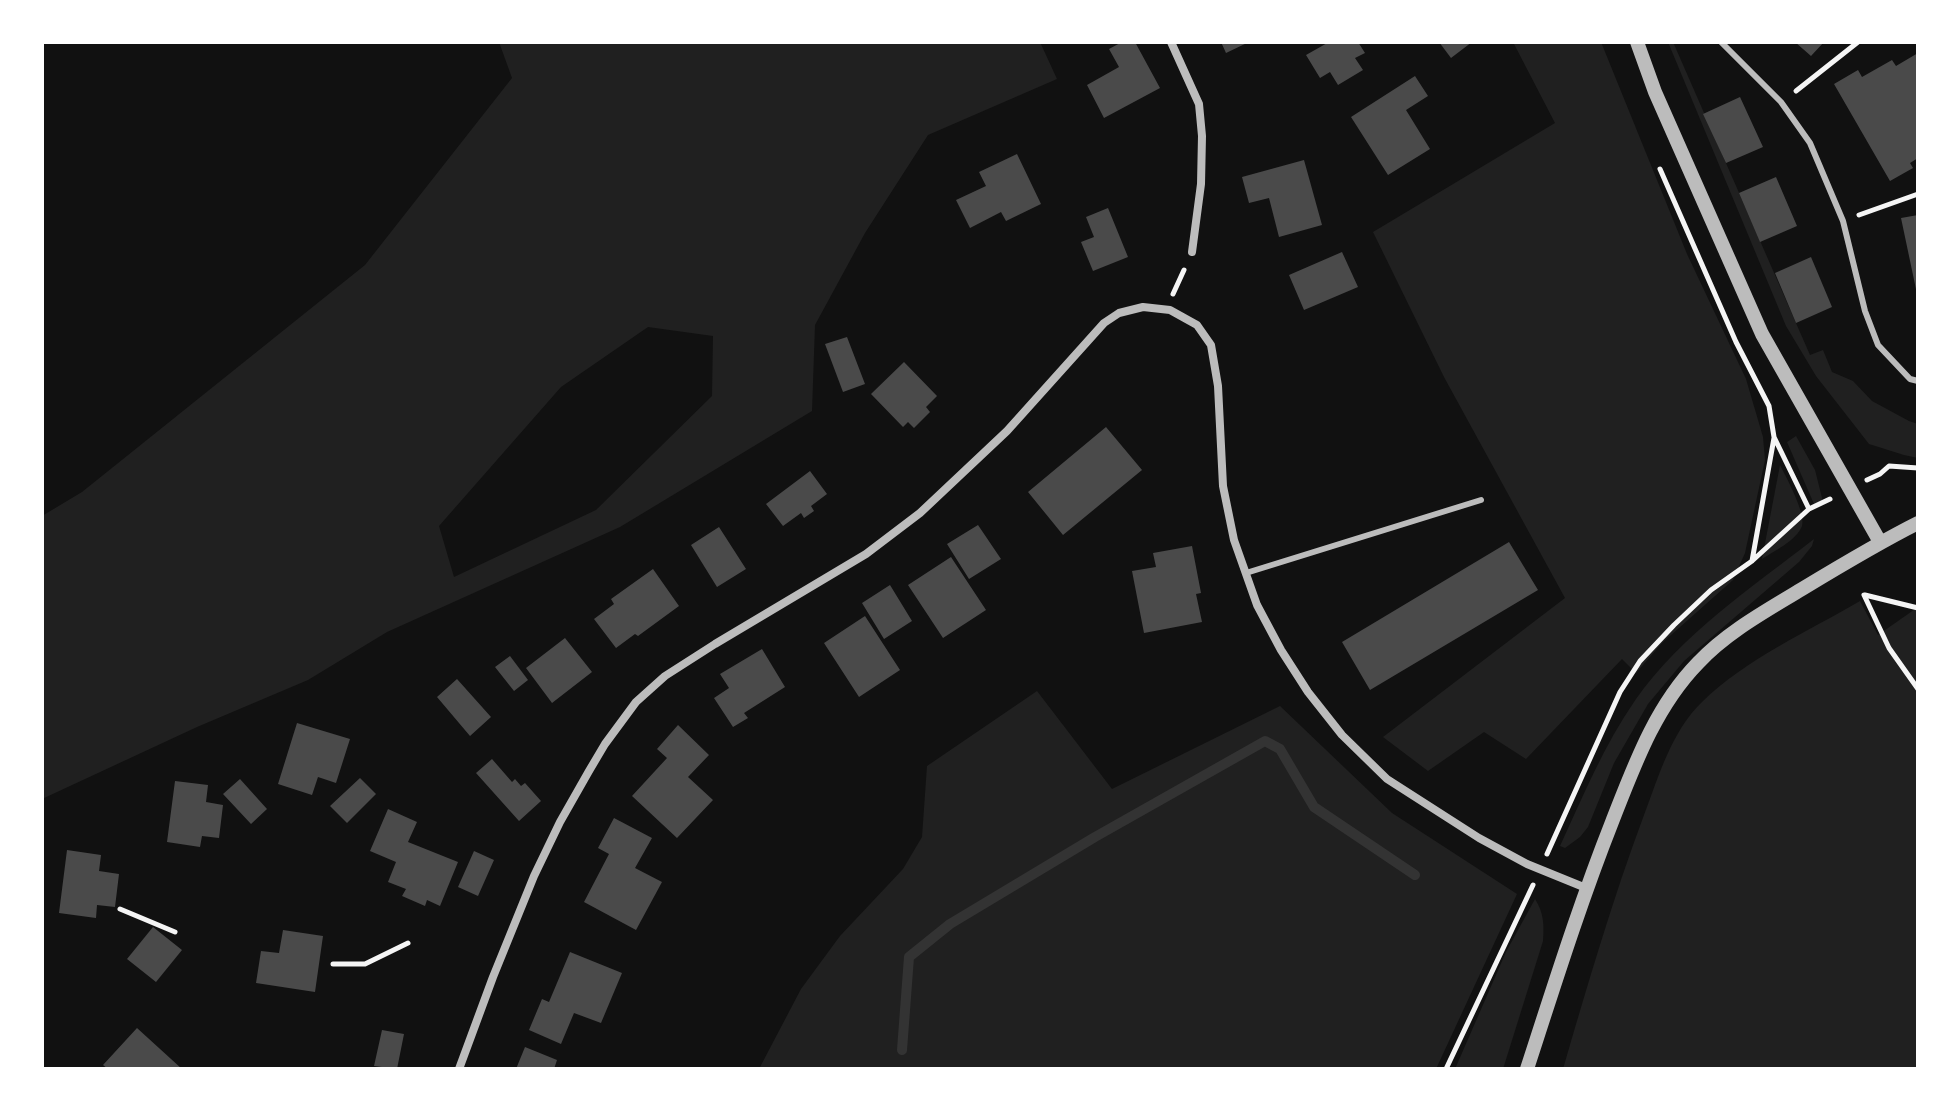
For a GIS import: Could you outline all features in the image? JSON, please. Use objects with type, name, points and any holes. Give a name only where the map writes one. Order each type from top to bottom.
[{"type":"street","points":[[1171,42],[1199,104],[1201,184],[1192,252]]},
{"type":"street","points":[[1637,42],[1655,92],[1762,334],[1880,542]]},
{"type":"street","points":[[459,1069],[493,977],[547,849],[605,744],[636,702],[665,676],[866,554],[920,513],[1007,431],[1104,323],[1119,313],[1143,307],[1170,310],[1197,325],[1211,345],[1218,386],[1223,486],[1234,540],[1263,616],[1308,692],[1342,735],[1387,779],[1479,838],[1527,864],[1586,888]]},
{"type":"street","points":[[1527,1069],[1586,888],[1632,771],[1674,691],[1698,662],[1729,635],[1880,542],[1918,523]]},
{"type":"lane","points":[[1721,42],[1781,102],[1810,143],[1843,221],[1865,311],[1878,345],[1910,379],[1918,381]]},
{"type":"lane","points":[[1246,573],[1481,500]]},
{"type":"path","points":[[1781,102],[1858,42]]},
{"type":"path","points":[[1843,221],[1918,194]]},
{"type":"path","points":[[1752,561],[1774,437],[1809,509]]},
{"type":"path","points":[[1880,474],[1889,466],[1918,468]]},
{"type":"path","points":[[1549,850],[1620,692],[1640,661],[1711,590],[1752,561],[1809,509],[1819,504]]},
{"type":"path","points":[[1918,608],[1864,595],[1889,648],[1918,689]]},
{"type":"path","points":[[1446,1069],[1528,895]]},
{"type":"path","points":[[120,909],[175,932]]},
{"type":"path","points":[[333,964],[365,964],[408,943]]},
{"type":"shaded area","points":[[499,42],[1040,42],[1057,79],[928,135],[865,233],[815,325],[812,411],[620,527],[387,632],[308,680],[197,727],[42,799],[42,516],[82,492],[365,265],[512,78]],"holes":[[[648,327],[713,336],[712,396],[596,510],[454,577],[439,526],[561,387]]]},
{"type":"shaded area","points":[[1513,42],[1601,42],[1687,254],[1746,379],[1763,437],[1765,460],[1745,553],[1733,580],[1662,643],[1636,673],[1622,659],[1526,759],[1484,732],[1428,771],[1383,737],[1565,598],[1444,377],[1373,232],[1555,123]]},
{"type":"shaded area","points":[[1668,42],[1673,42],[1810,355],[1823,350],[1832,372],[1853,381],[1872,401],[1918,424],[1918,458],[1869,444],[1816,376],[1786,326]]},
{"type":"shaded area","points":[[1796,436],[1815,470],[1823,502],[1814,504],[1787,442]]},
{"type":"shaded area","points":[[1780,465],[1798,504],[1802,526],[1790,541],[1762,559]]},
{"type":"shaded area","points":[[1814,539],[1799,562],[1684,661],[1648,704],[1614,763],[1588,827],[1565,848],[1560,846],[1614,734],[1654,675],[1719,613]]},
{"type":"shaded area","points":[[1860,601],[1878,635],[1918,607],[1918,1069],[1563,1069],[1633,846],[1661,770],[1682,727],[1702,702],[1738,672]]},
{"type":"shaded area","points":[[1037,691],[1112,789],[1280,706],[1392,813],[1517,894],[1436,1069],[759,1069],[801,989],[840,936],[903,869],[922,837],[927,766]]},
{"type":"shaded area","points":[[1535,899],[1543,919],[1543,941],[1503,1069],[1455,1069],[1506,952]]},
{"type":"building","points":[[1122,42],[1135,42],[1160,88],[1104,118],[1087,85],[1119,67],[1109,49]]},
{"type":"building","points":[[1221,42],[1249,42],[1226,53]]},
{"type":"building","points":[[1329,42],[1358,42],[1365,53],[1355,58],[1363,70],[1338,85],[1330,72],[1320,78],[1306,55]]},
{"type":"building","points":[[1439,42],[1472,42],[1451,58]]},
{"type":"building","points":[[1795,42],[1824,42],[1811,56]]},
{"type":"building","points":[[1918,53],[1918,158],[1910,163],[1913,168],[1890,181],[1834,84],[1858,70],[1862,77],[1892,60],[1896,66]]},
{"type":"building","points":[[1415,76],[1428,96],[1406,110],[1430,149],[1388,175],[1351,117]]},
{"type":"building","points":[[1740,97],[1763,147],[1726,163],[1703,114]]},
{"type":"building","points":[[1017,154],[1041,204],[1006,221],[1001,212],[970,228],[956,200],[986,186],[979,172]]},
{"type":"building","points":[[1304,160],[1322,225],[1279,237],[1269,198],[1249,203],[1242,177]]},
{"type":"building","points":[[1776,177],[1797,226],[1760,242],[1739,193]]},
{"type":"building","points":[[1108,208],[1128,257],[1093,271],[1081,242],[1094,237],[1086,217]]},
{"type":"building","points":[[1918,215],[1918,294],[1917,294],[1901,218]]},
{"type":"building","points":[[1342,252],[1358,287],[1304,310],[1289,275]]},
{"type":"building","points":[[1811,257],[1832,307],[1796,323],[1775,273]]},
{"type":"building","points":[[847,337],[865,384],[843,392],[825,344]]},
{"type":"building","points":[[904,362],[937,396],[926,407],[930,412],[914,428],[908,422],[903,427],[871,394]]},
{"type":"building","points":[[1106,427],[1142,470],[1063,535],[1028,492]]},
{"type":"building","points":[[810,471],[827,494],[811,506],[814,511],[804,518],[801,513],[783,526],[766,504]]},
{"type":"building","points":[[978,525],[1001,559],[969,579],[947,544]]},
{"type":"building","points":[[719,527],[746,569],[717,587],[691,545]]},
{"type":"building","points":[[1509,542],[1538,590],[1370,690],[1342,642]]},
{"type":"building","points":[[1192,546],[1201,593],[1196,594],[1202,622],[1144,633],[1132,571],[1156,567],[1153,553]]},
{"type":"building","points":[[951,557],[986,610],[943,638],[908,585]]},
{"type":"building","points":[[653,569],[679,606],[616,648],[594,619],[614,604],[611,599]]},
{"type":"building","points":[[890,585],[912,621],[884,639],[862,603]]},
{"type":"building","points":[[865,616],[900,670],[859,697],[824,643]]},
{"type":"building","points":[[565,638],[592,672],[552,703],[526,668]]},
{"type":"building","points":[[762,649],[785,687],[744,713],[748,718],[733,727],[714,698],[729,688],[720,674]]},
{"type":"building","points":[[510,656],[528,680],[514,691],[495,667]]},
{"type":"building","points":[[457,679],[491,717],[470,736],[437,697]]},
{"type":"building","points":[[297,723],[350,739],[336,783],[318,777],[312,795],[278,784]]},
{"type":"building","points":[[678,725],[709,755],[688,777],[713,800],[677,838],[632,796],[667,758],[657,749]]},
{"type":"building","points":[[492,759],[512,782],[515,779],[521,786],[525,783],[541,801],[519,821],[476,773]]},
{"type":"building","points":[[360,778],[376,794],[347,823],[330,806]]},
{"type":"building","points":[[240,779],[267,809],[251,824],[223,794]]},
{"type":"building","points":[[175,781],[208,785],[206,802],[223,805],[219,838],[202,836],[200,847],[167,842]]},
{"type":"building","points":[[388,809],[417,822],[408,842],[458,862],[440,906],[427,900],[425,906],[402,896],[406,889],[388,882],[396,862],[370,851]]},
{"type":"building","points":[[614,818],[652,838],[635,868],[662,882],[636,930],[584,902],[609,854],[598,848]]},
{"type":"building","points":[[67,850],[101,855],[99,871],[119,874],[115,907],[97,905],[96,918],[59,913]]},
{"type":"building","points":[[474,851],[494,860],[478,896],[458,887]]},
{"type":"building","points":[[153,927],[182,950],[156,982],[127,959]]},
{"type":"building","points":[[283,930],[323,936],[315,992],[256,983],[261,951],[279,953]]},
{"type":"building","points":[[570,952],[622,973],[601,1023],[574,1013],[561,1044],[529,1030],[542,999],[549,1002]]},
{"type":"building","points":[[137,1028],[182,1069],[108,1069],[103,1065]]},
{"type":"building","points":[[382,1030],[404,1034],[397,1069],[374,1066]]},
{"type":"building","points":[[525,1047],[557,1060],[554,1069],[516,1069]]},
{"type":"waterway","points":[[902,1050],[909,957],[950,924],[1265,741],[1280,749],[1314,807],[1415,875]]}]
